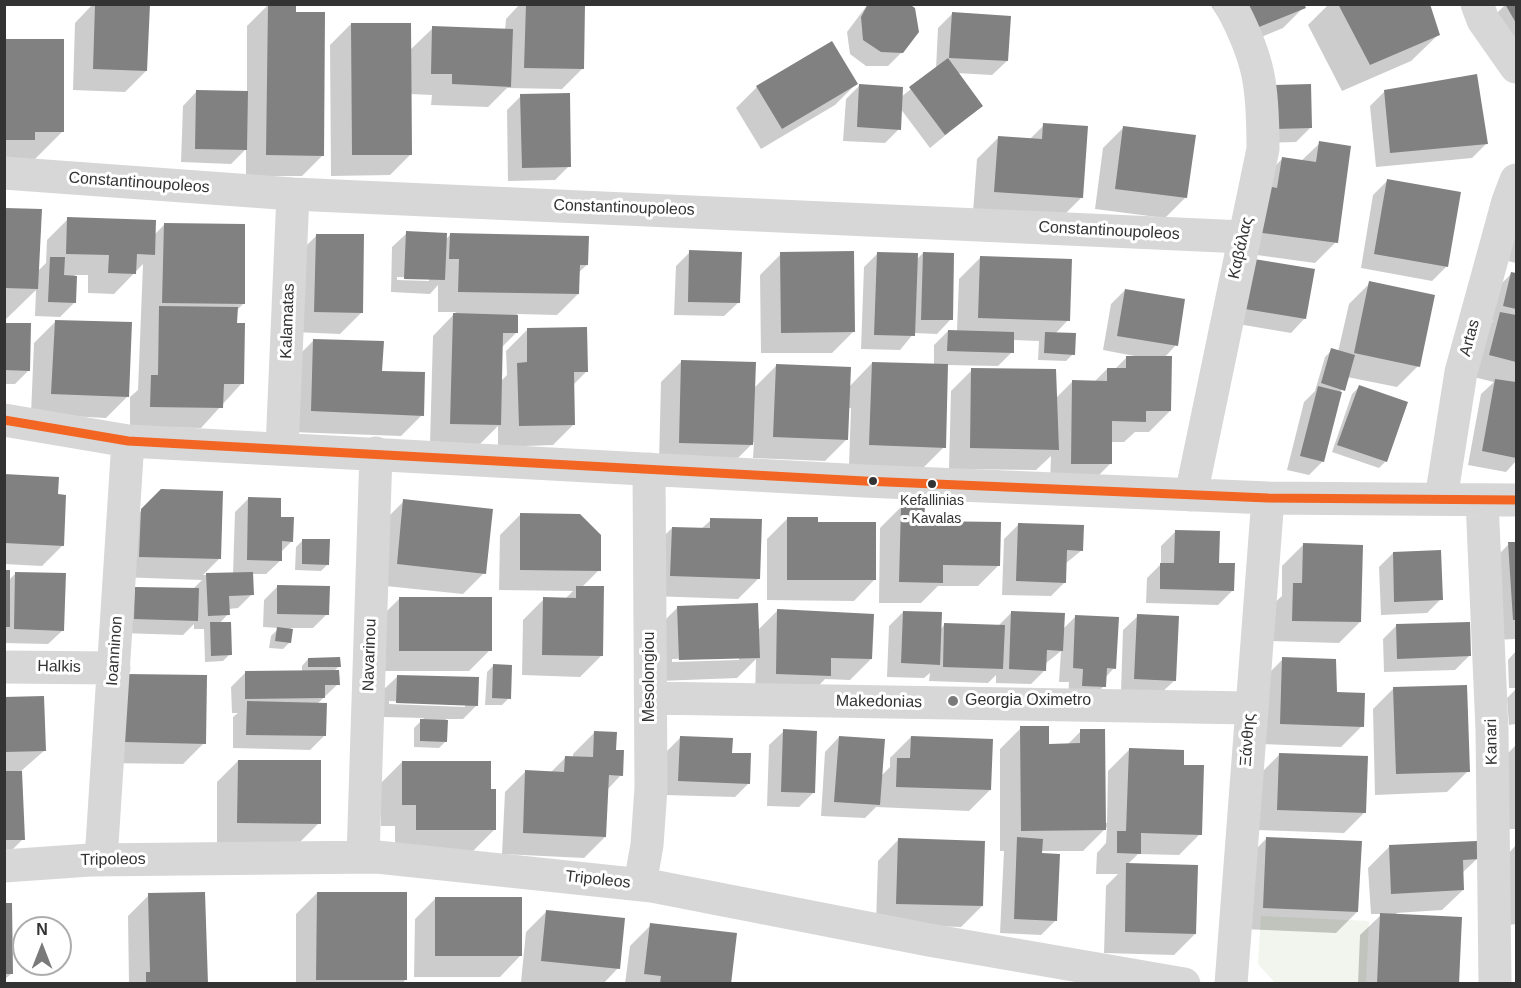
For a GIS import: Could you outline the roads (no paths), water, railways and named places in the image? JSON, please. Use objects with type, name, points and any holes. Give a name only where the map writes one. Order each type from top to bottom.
[{"type":"street","name":"Καβάλας","points":[[1191,495],[1263,149],[1263,104],[1255,59],[1248,38],[1230,4]]},
{"type":"street","points":[[1477,4],[1483,20],[1516,67]]},
{"type":"street","name":"Constantinoupoleos","points":[[4,173],[293,194],[1244,237]]},
{"type":"street","name":"Artas","points":[[1441,500],[1461,372],[1516,180]]},
{"type":"street","name":"Kalamatas","points":[[282,448],[293,194]]},
{"type":"street","points":[[4,420],[129,441],[649,469],[1268,498],[1516,500]]},
{"type":"street","name":"Ioanninon","points":[[101,860],[129,441]]},
{"type":"street","name":"Navarinou","points":[[363,857],[376,453]]},
{"type":"street","name":"Mesolongiou","points":[[640,884],[647,845],[651,788],[649,469]]},
{"type":"street","name":"Ξάνθης","points":[[1231,984],[1268,498]]},
{"type":"street","name":"Kanari","points":[[1482,500],[1492,730],[1495,984]]},
{"type":"street","name":"Halkis","points":[[4,667],[114,668]]},
{"type":"street","name":"Makedonias","points":[[651,698],[1251,708]]},
{"type":"street","name":"Tripoleos","points":[[4,866],[101,860],[363,857],[640,884],[929,940],[1184,984]]},
{"type":"place","name":"Kefallinias - Kavalas","points":[[932,484]]},
{"type":"place","name":"Georgia Oximetro","points":[[953,701]]}]
